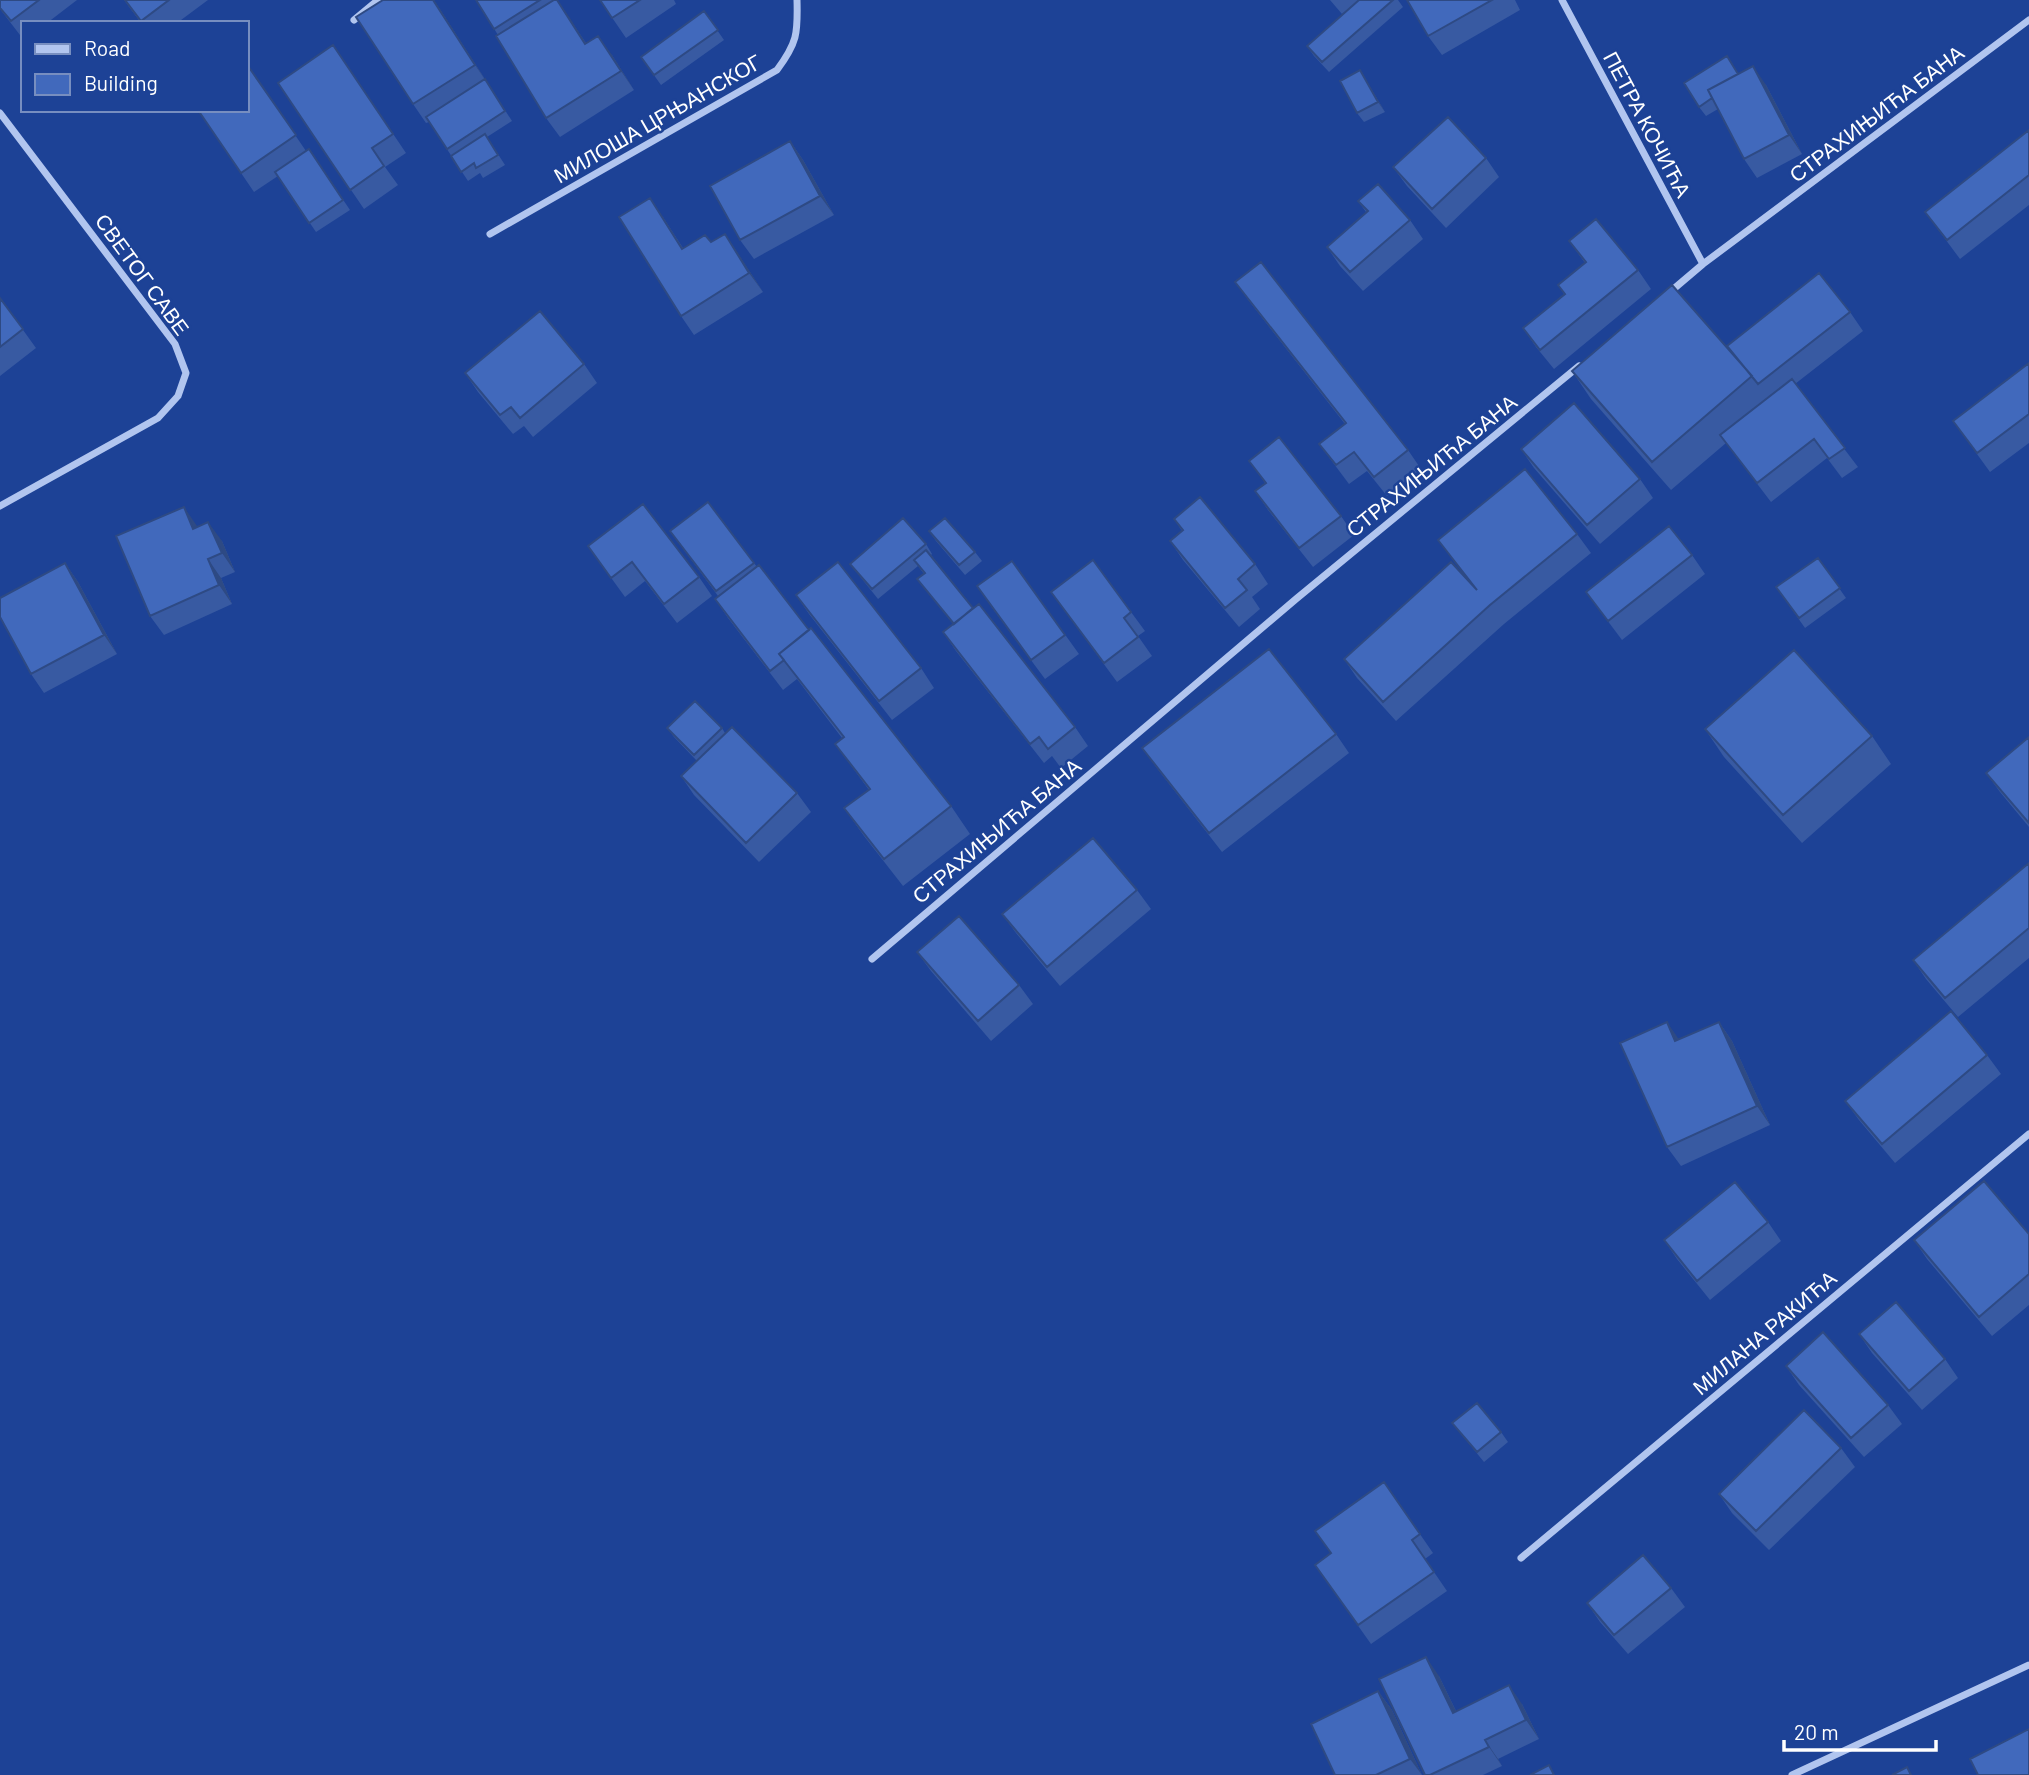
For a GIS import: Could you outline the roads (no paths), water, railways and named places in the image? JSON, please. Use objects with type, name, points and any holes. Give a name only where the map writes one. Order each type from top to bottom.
[{"type":"street","points":[[354,20],[378,0]]},
{"type":"street","name":"МИЛОША ЦРЊАНСКОГ","points":[[490,234],[777,70],[793,48],[798,21],[797,0]]},
{"type":"street","name":"ПЕТРА КОЧИЋА","points":[[1562,0],[1703,264]]},
{"type":"street","name":"СТРАХИЊИЋА БАНА","points":[[1660,300],[1703,264],[2029,20]]},
{"type":"street","name":"СВЕТОГ САВЕ","points":[[0,113],[175,344],[186,373],[178,396],[158,418],[0,506]]},
{"type":"street","name":"СТРАХИЊИЋА БАНА","points":[[872,959],[1296,599],[1585,361]]},
{"type":"street","name":"МИЛАНА РАКИЋА","points":[[1521,1558],[2029,1134]]},
{"type":"street","points":[[1792,1775],[2029,1665]]}]
